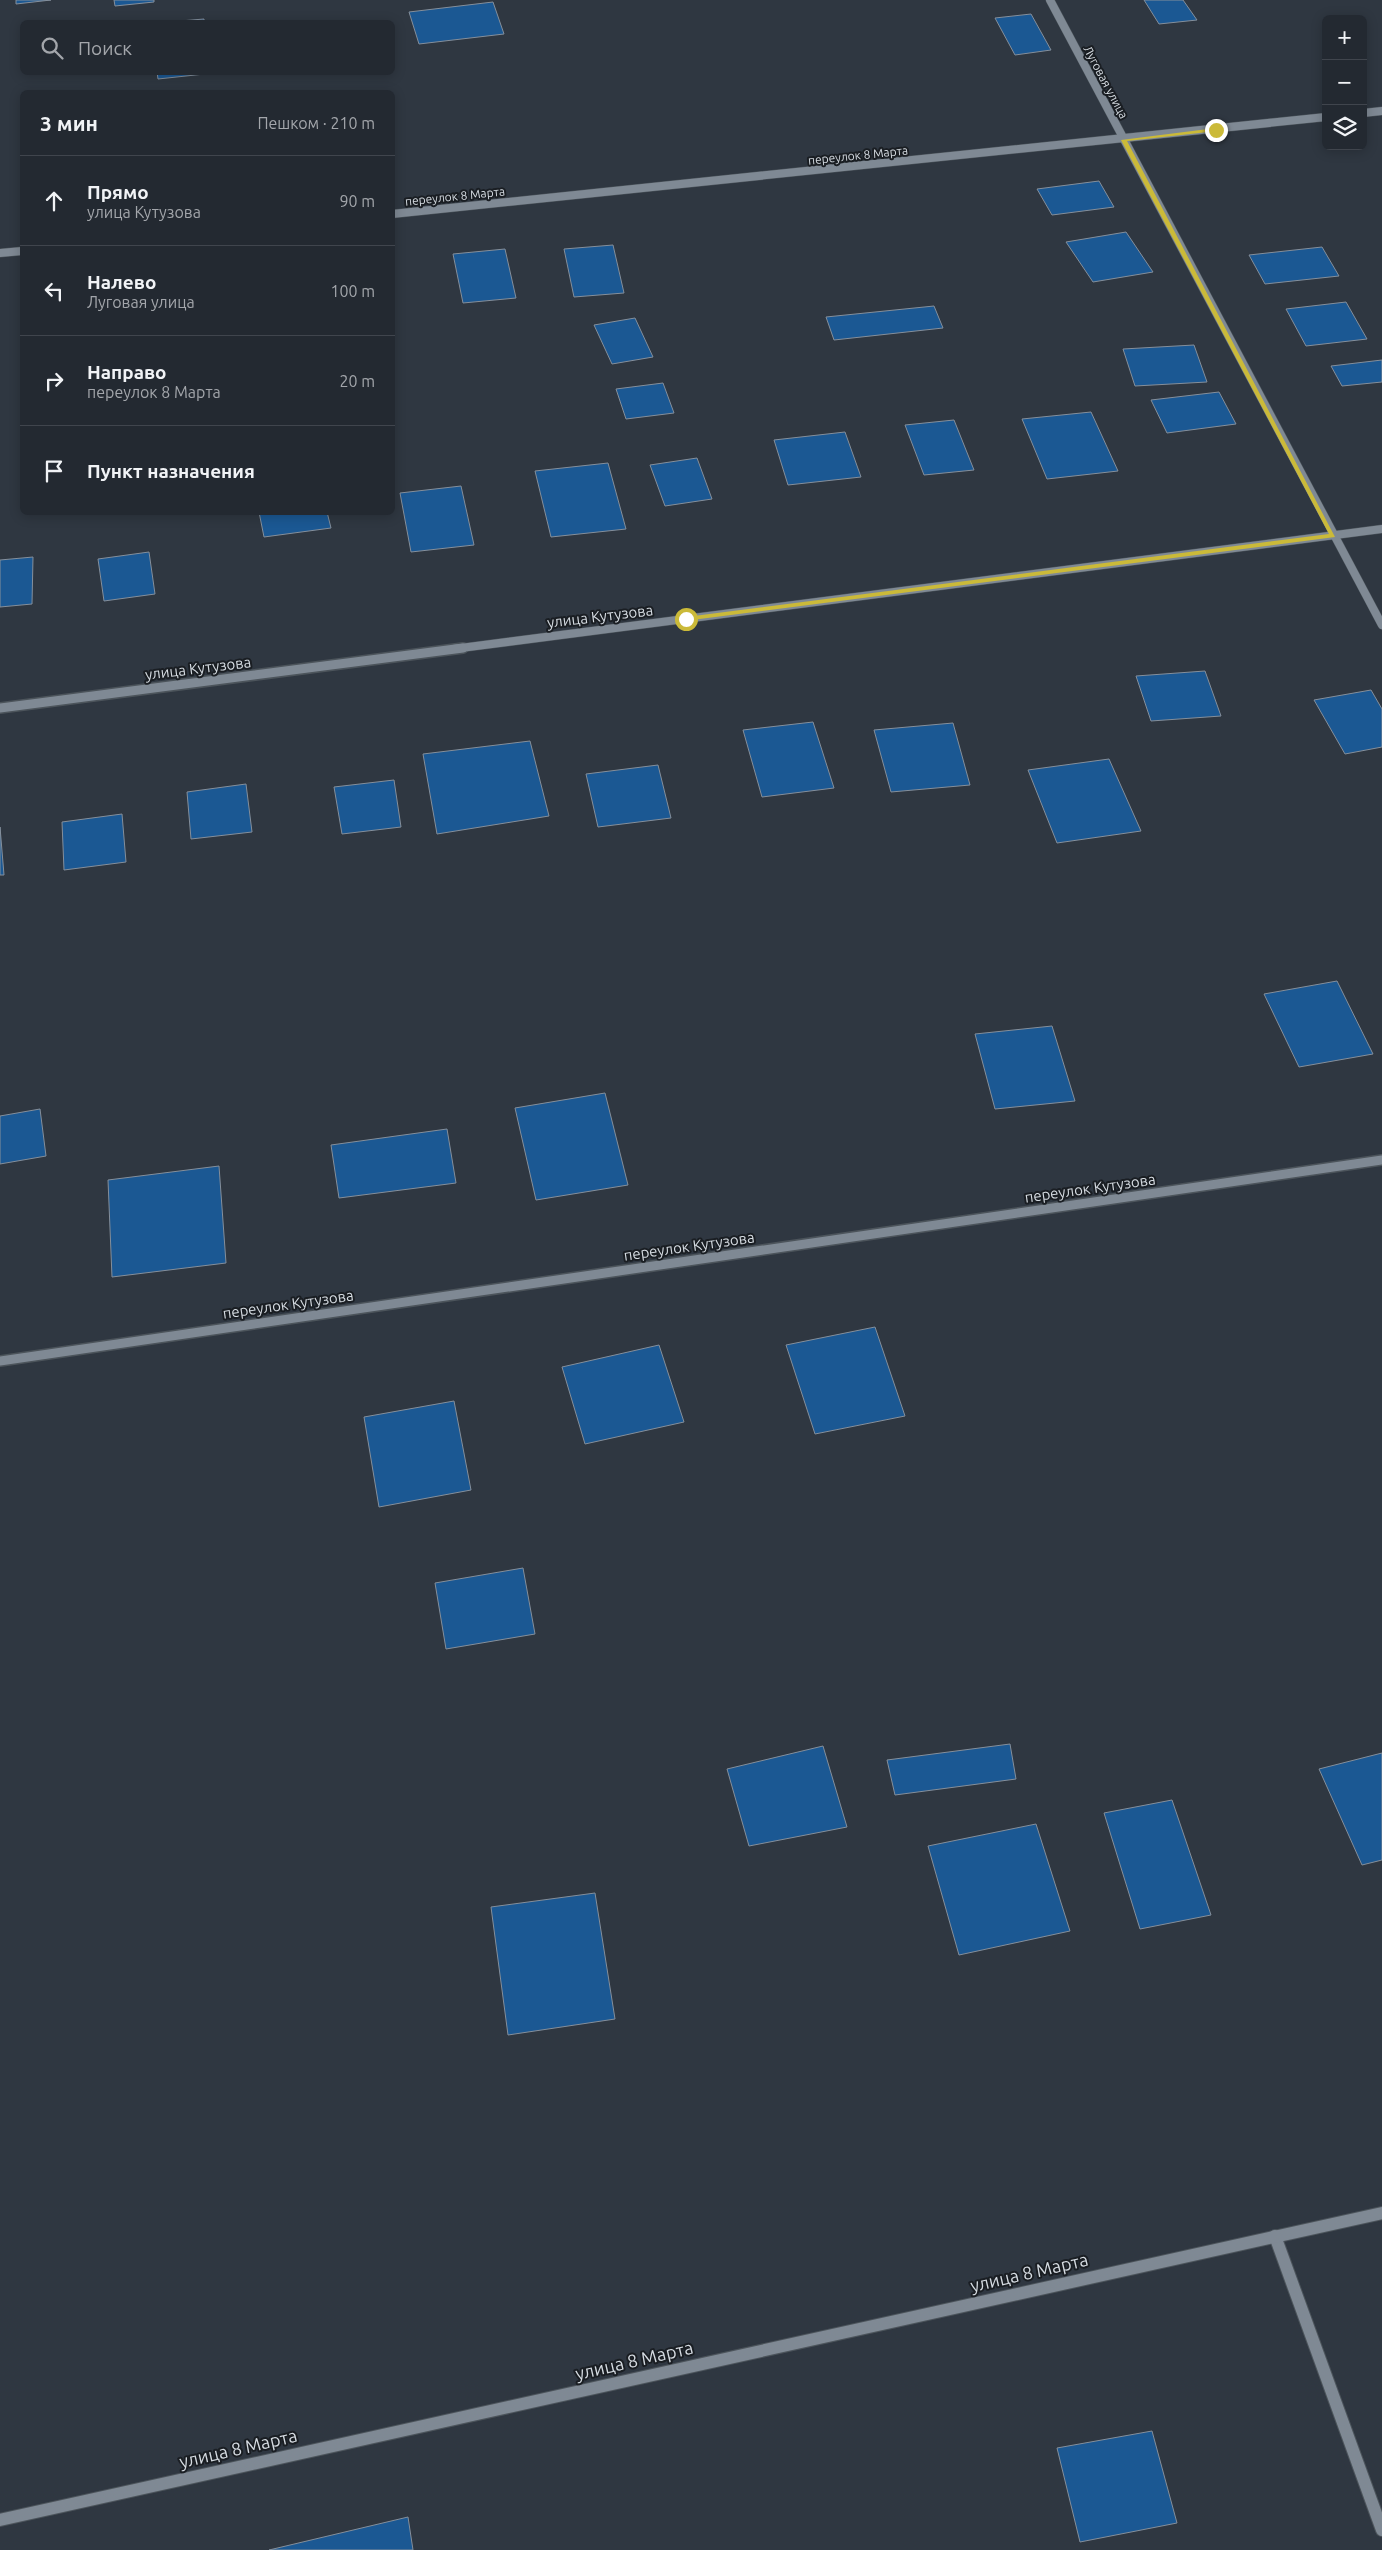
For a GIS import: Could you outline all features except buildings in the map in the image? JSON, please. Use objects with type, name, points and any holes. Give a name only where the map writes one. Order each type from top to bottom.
[{"type":"street","name":"Луговая улица","points":[[1050,0],[1333,536],[1382,625]]},
{"type":"street","points":[[1367,113],[1382,111]]},
{"type":"street","name":"переулок 8 Марта","points":[[395,214],[1124,140],[1322,117]]},
{"type":"street","points":[[0,253],[20,251]]},
{"type":"street","name":"улица Кутузова","points":[[0,708],[1382,530]]},
{"type":"street","name":"переулок Кутузова","points":[[0,1361],[1382,1160]]},
{"type":"street","name":"улица 8 Марта","points":[[0,2520],[1382,2213]]},
{"type":"street","points":[[1275,2236],[1382,2530]]},
{"type":"route","points":[[686,619],[1333,536],[1124,140],[1216,130]]}]
